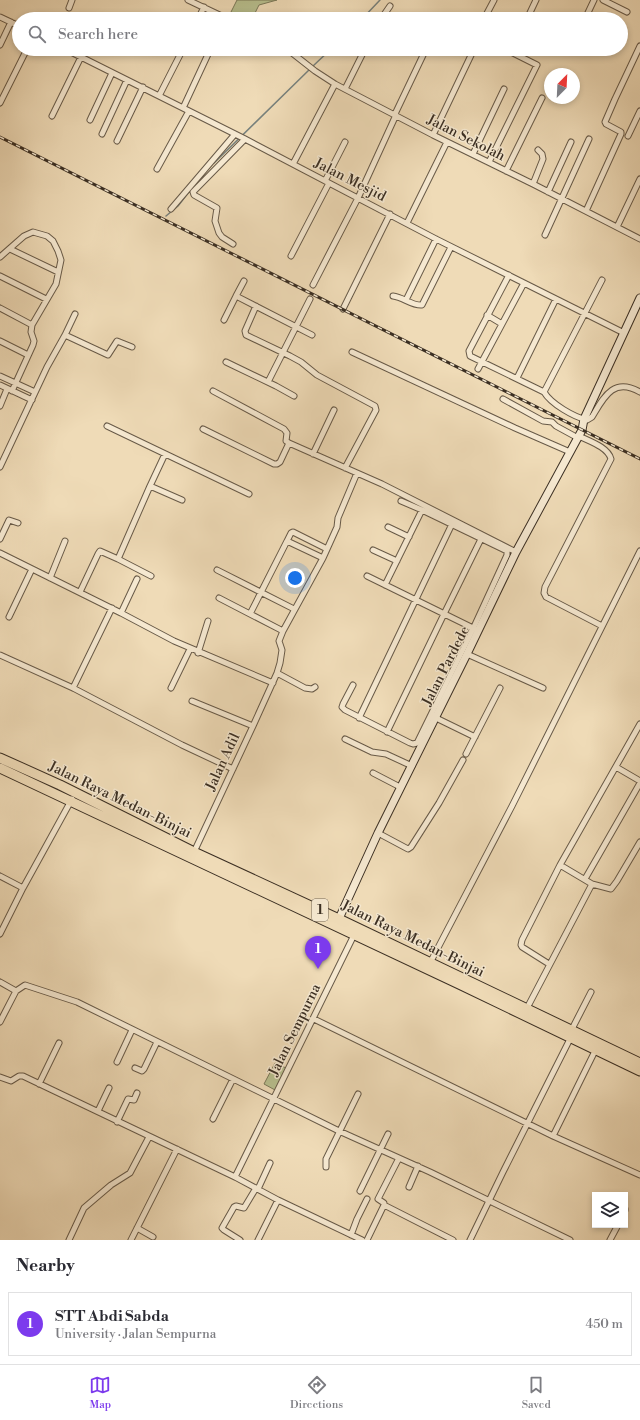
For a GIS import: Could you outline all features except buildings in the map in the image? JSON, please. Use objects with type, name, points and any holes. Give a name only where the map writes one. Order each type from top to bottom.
[{"type":"highway","name":"Jalan Raya Medan-Binjai","points":[[0,758],[25,774],[356,932],[459,984],[640,1063]]},
{"type":"highway","name":"Jalan Raya Medan-Binjai","points":[[0,768],[25,774]]},
{"type":"highway","name":"Jalan Raya Medan-Binjai","points":[[73,797],[194,852],[337,923]]},
{"type":"highway","name":"Jalan Raya Medan-Binjai","points":[[356,932],[430,963],[525,1013]]},
{"type":"highway","name":"Jalan Raya Medan-Binjai","points":[[571,1034],[595,1050],[640,1071]]},
{"type":"street","points":[[69,8],[72,0]]},
{"type":"street","points":[[188,0],[214,12]]},
{"type":"street","points":[[488,12],[494,0]]},
{"type":"street","points":[[530,12],[536,0]]},
{"type":"street","points":[[588,12],[594,0]]},
{"type":"street","points":[[603,0],[627,12]]},
{"type":"street","points":[[386,12],[390,6]]},
{"type":"street","points":[[202,12],[204,7]]},
{"type":"street","points":[[0,17],[11,22],[0,45]]},
{"type":"street","points":[[586,211],[621,134],[621,132],[606,124],[606,122],[640,46]]},
{"type":"street","points":[[0,103],[24,56]]},
{"type":"street","points":[[159,96],[179,56]]},
{"type":"street","points":[[183,108],[207,56]]},
{"type":"street","name":"Jalan Sekolah","points":[[296,56],[334,84],[640,239]]},
{"type":"street","points":[[345,89],[362,56]]},
{"type":"street","points":[[313,285],[358,198],[423,56]]},
{"type":"street","points":[[433,135],[471,56]]},
{"type":"street","points":[[489,162],[537,65],[522,56]]},
{"type":"street","points":[[52,116],[81,57]]},
{"type":"street","name":"Jalan Mesjid","points":[[81,57],[244,138],[451,247],[624,333]]},
{"type":"street","points":[[90,120],[112,72]]},
{"type":"street","points":[[102,134],[127,80]]},
{"type":"street","points":[[293,164],[334,84]]},
{"type":"street","points":[[117,141],[143,88]]},
{"type":"street","points":[[474,154],[504,89]]},
{"type":"street","points":[[506,171],[542,98]]},
{"type":"street","points":[[157,169],[189,111]]},
{"type":"street","points":[[628,136],[640,111]]},
{"type":"street","points":[[171,209],[236,134]]},
{"type":"street","points":[[233,244],[222,237],[219,233],[214,219],[216,208],[194,195],[193,192],[244,138]]},
{"type":"street","points":[[545,235],[589,139]]},
{"type":"street","points":[[291,256],[345,142]]},
{"type":"street","points":[[407,223],[447,142]]},
{"type":"street","points":[[548,192],[571,142]]},
{"type":"street","points":[[533,184],[543,159],[542,154],[538,150]]},
{"type":"street","points":[[617,227],[640,179]]},
{"type":"street","points":[[344,309],[390,214]]},
{"type":"street","points":[[0,257],[29,233],[33,232],[47,236],[53,241],[61,260],[56,284],[32,325],[31,334],[34,341],[15,384],[0,406]]},
{"type":"street","points":[[406,300],[436,239]]},
{"type":"street","points":[[393,296],[417,305],[422,305],[451,247]]},
{"type":"street","points":[[10,249],[58,272]]},
{"type":"street","points":[[508,275],[469,353],[470,356],[544,392],[549,399],[568,412],[587,420],[592,417],[608,392],[623,386],[631,387],[640,392]]},
{"type":"street","points":[[0,276],[46,299]]},
{"type":"street","points":[[544,392],[602,280]]},
{"type":"street","points":[[224,320],[244,281]]},
{"type":"street","points":[[478,370],[524,283]]},
{"type":"street","points":[[236,296],[312,335]]},
{"type":"street","name":"Jalan Pardede","points":[[337,923],[400,787],[412,766],[434,717],[467,654],[475,630],[582,430],[584,419],[640,298]]},
{"type":"street","points":[[268,382],[310,299]]},
{"type":"street","points":[[517,378],[556,299]]},
{"type":"street","points":[[256,306],[245,331],[246,335],[301,362],[317,375],[370,403],[376,408],[346,468]]},
{"type":"street","points":[[0,308],[32,325]]},
{"type":"street","points":[[0,467],[47,367],[75,314]]},
{"type":"street","points":[[487,315],[502,324]]},
{"type":"street","points":[[65,335],[108,355],[117,340],[132,347]]},
{"type":"street","points":[[0,341],[28,355]]},
{"type":"street","points":[[352,352],[570,452]]},
{"type":"street","points":[[226,362],[294,396]]},
{"type":"street","points":[[0,376],[35,392]]},
{"type":"street","points":[[0,385],[32,400]]},
{"type":"street","points":[[213,391],[284,429],[287,433],[286,441],[289,443],[357,473],[516,552]]},
{"type":"street","points":[[503,399],[543,421],[552,422],[556,426],[605,450],[610,455],[611,459],[545,587],[544,593],[546,597],[602,626]]},
{"type":"street","points":[[313,454],[334,410]]},
{"type":"street","points":[[107,426],[249,494]]},
{"type":"street","points":[[204,429],[274,464],[280,462],[289,443]]},
{"type":"street","points":[[118,559],[165,454]]},
{"type":"street","points":[[219,598],[283,631],[323,558],[357,473]]},
{"type":"street","points":[[150,486],[182,500]]},
{"type":"street","points":[[353,685],[342,704],[342,707],[345,710],[358,718],[410,743],[417,743],[475,630],[507,555],[506,551],[401,501]]},
{"type":"street","points":[[386,585],[422,510]]},
{"type":"street","points":[[0,539],[9,520],[18,523]]},
{"type":"street","points":[[358,718],[452,524]]},
{"type":"street","points":[[388,527],[409,536]]},
{"type":"street","points":[[250,614],[291,533],[293,532],[327,549]]},
{"type":"street","points":[[387,732],[481,539]]},
{"type":"street","points":[[50,578],[65,541]]},
{"type":"street","points":[[286,541],[323,558]]},
{"type":"street","points":[[373,550],[397,561]]},
{"type":"street","points":[[80,592],[100,551],[151,576]]},
{"type":"street","points":[[430,963],[512,806],[640,551]]},
{"type":"street","points":[[0,553],[112,608],[190,649],[273,682]]},
{"type":"street","points":[[9,617],[32,569]]},
{"type":"street","points":[[216,570],[294,609]]},
{"type":"street","points":[[367,576],[475,630]]},
{"type":"street","points":[[121,613],[137,579]]},
{"type":"street","points":[[73,688],[112,608]]},
{"type":"street","points":[[198,652],[208,621]]},
{"type":"street","name":"Jalan Adil","points":[[194,852],[277,673],[282,650],[279,641],[283,631]]},
{"type":"street","points":[[171,688],[190,649]]},
{"type":"street","points":[[467,654],[543,688]]},
{"type":"street","points":[[0,655],[73,688],[182,745],[232,769]]},
{"type":"street","points":[[277,673],[305,688],[312,689],[315,687]]},
{"type":"street","points":[[466,754],[500,688]]},
{"type":"street","points":[[192,701],[253,726]]},
{"type":"street","points":[[434,717],[475,737]]},
{"type":"street","points":[[549,964],[529,952],[521,945],[560,865],[640,724]]},
{"type":"street","points":[[345,739],[372,752],[386,754],[412,766]]},
{"type":"street","points":[[378,833],[408,848],[411,847],[439,803],[462,760]]},
{"type":"street","points":[[585,879],[640,782],[616,767]]},
{"type":"street","points":[[373,773],[400,787]]},
{"type":"street","points":[[0,934],[23,888],[73,797]]},
{"type":"street","points":[[560,865],[592,884],[608,889],[613,888],[640,842]]},
{"type":"street","points":[[0,876],[23,888]]},
{"type":"street","points":[[525,1013],[549,964],[592,884]]},
{"type":"street","name":"Jalan Sempurna","points":[[235,1177],[356,932]]},
{"type":"street","points":[[0,982],[16,991]]},
{"type":"street","points":[[0,1022],[16,991],[25,985],[32,986],[77,1002],[339,1131],[418,1166],[570,1240]]},
{"type":"street","points":[[470,1240],[591,992]]},
{"type":"street","points":[[314,1019],[554,1136],[640,1176]]},
{"type":"street","points":[[117,1062],[132,1030]]},
{"type":"street","points":[[38,1084],[59,1042]]},
{"type":"street","points":[[135,1068],[142,1071],[144,1069],[157,1042]]},
{"type":"street","points":[[554,1136],[595,1050]]},
{"type":"street","points":[[0,1077],[11,1081],[19,1076],[23,1076],[235,1177],[278,1200],[362,1240]]},
{"type":"street","points":[[213,1119],[233,1078]]},
{"type":"street","points":[[98,1112],[110,1088]]},
{"type":"street","points":[[117,1122],[128,1098],[134,1100],[137,1093]]},
{"type":"street","points":[[326,1167],[326,1159],[358,1094]]},
{"type":"street","points":[[360,1191],[388,1134]]},
{"type":"street","points":[[69,1240],[84,1208],[111,1184],[130,1173],[150,1137]]},
{"type":"street","points":[[131,1240],[177,1149]]},
{"type":"street","points":[[399,1158],[378,1199],[384,1203],[384,1206],[454,1240]]},
{"type":"street","points":[[240,1240],[222,1228],[236,1206],[244,1208],[257,1189],[270,1163]]},
{"type":"street","points":[[410,1187],[418,1166]]},
{"type":"street","points":[[351,1235],[358,1216],[367,1199]]},
{"type":"street","points":[[258,1240],[278,1200]]},
{"type":"street","points":[[367,1240],[384,1206]]},
{"type":"street","points":[[137,1228],[153,1237]]},
{"type":"street","points":[[610,1240],[616,1228]]},
{"type":"green space","points":[[237,0],[277,0],[259,5],[256,12],[231,12]]},
{"type":"green space","points":[[275,1063],[286,1068],[275,1090],[264,1084]]},
{"type":"waterway","points":[[369,12],[380,0]]},
{"type":"waterway","points":[[313,66],[324,56]]},
{"type":"waterway","points":[[214,163],[310,69]]},
{"type":"waterway","points":[[166,216],[178,206],[188,193]]},
{"type":"railway","points":[[0,137],[640,459]]},
{"type":"place","name":"STT Abdi Sabda","points":[[318,969]]}]
